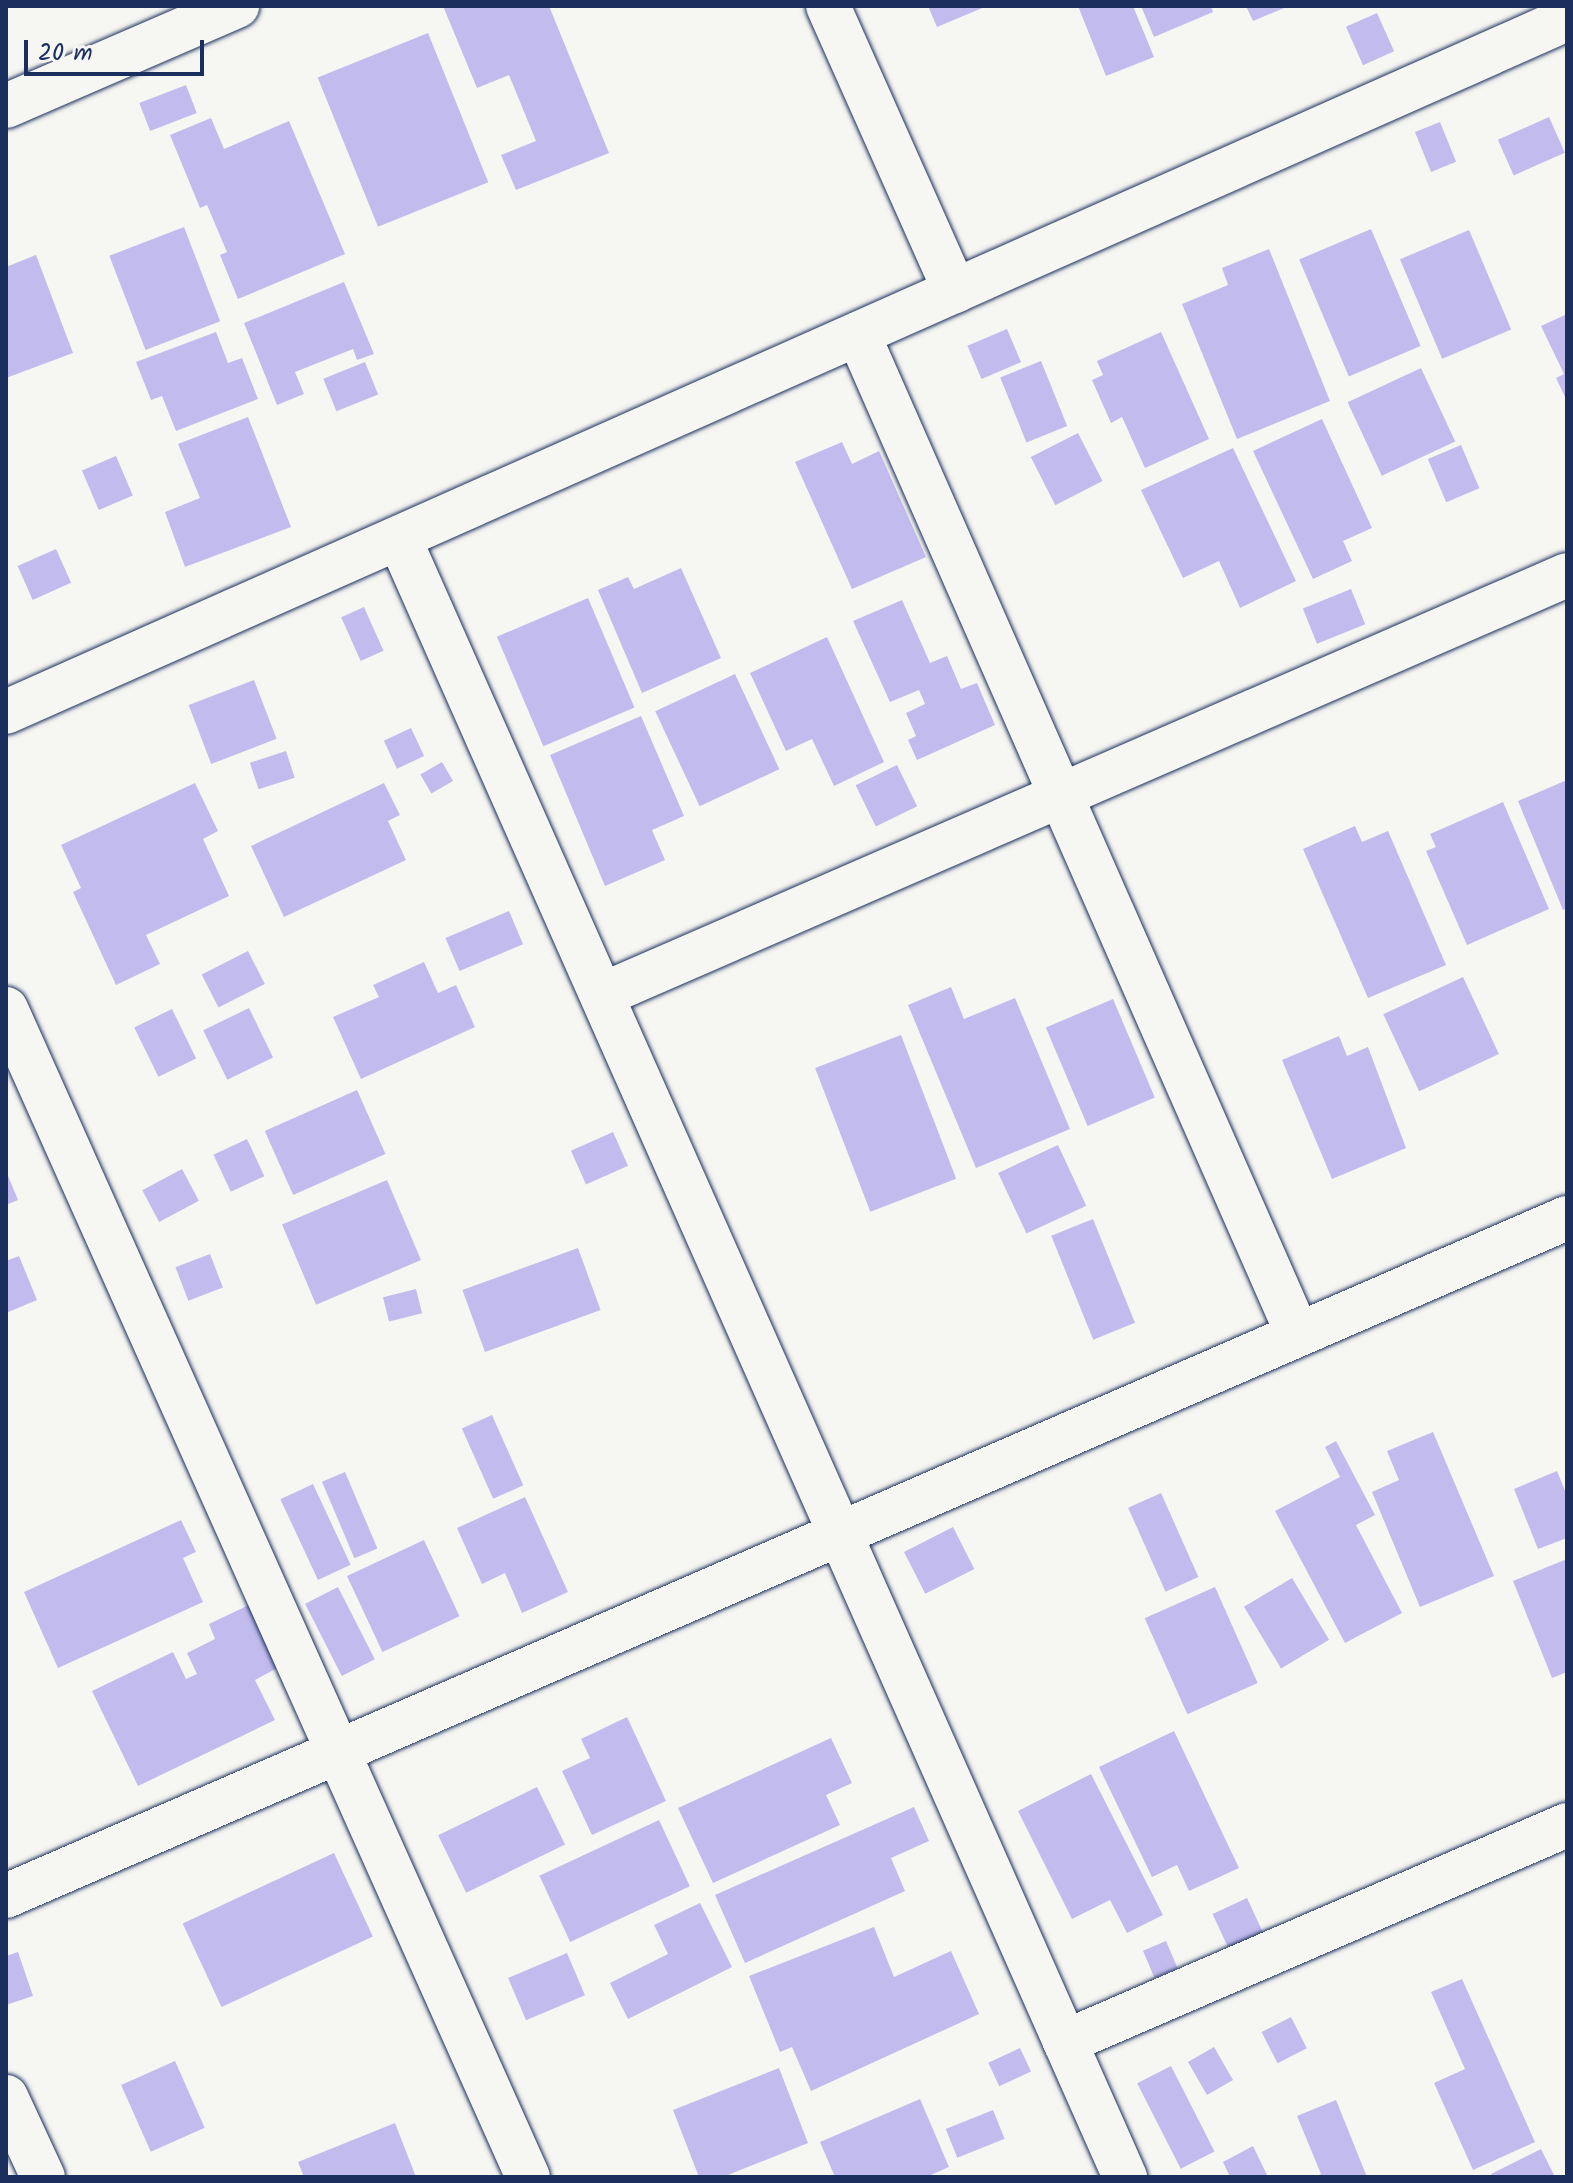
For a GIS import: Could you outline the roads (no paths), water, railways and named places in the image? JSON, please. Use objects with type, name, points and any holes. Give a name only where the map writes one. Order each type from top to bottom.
[{"type":"street","points":[[6,106],[182,17],[237,6]]},
{"type":"street","points":[[828,6],[955,291]]},
{"type":"street","points":[[6,712],[1567,19]]},
{"type":"street","points":[[858,334],[1298,1335]]},
{"type":"street","points":[[399,538],[1125,2177]]},
{"type":"street","points":[[602,995],[1567,575]]},
{"type":"street","points":[[6,1009],[528,2177]]},
{"type":"street","points":[[6,1896],[1567,1218]]},
{"type":"street","points":[[1065,2042],[1567,1825]]},
{"type":"street","points":[[6,2097],[43,2177]]}]
